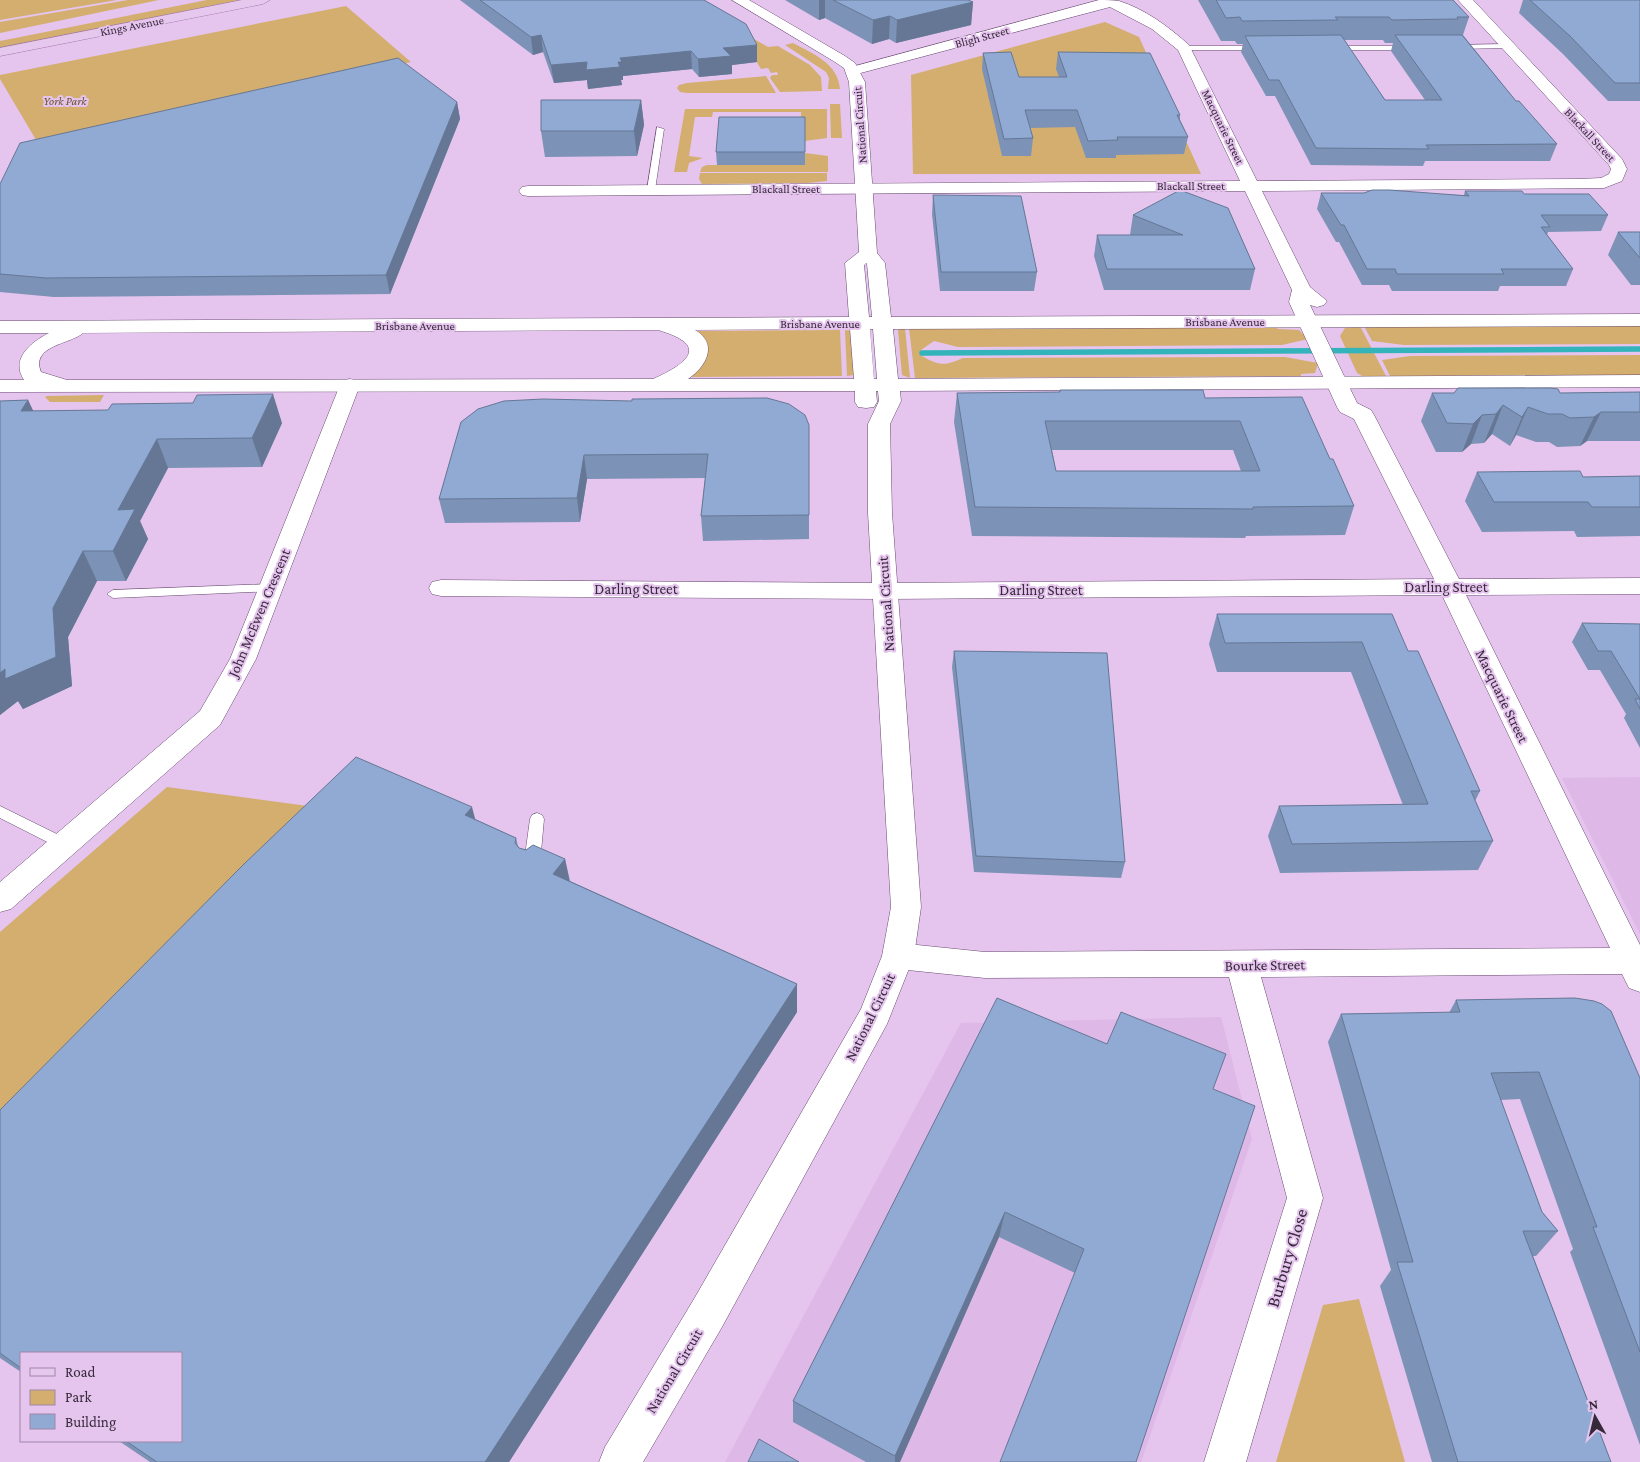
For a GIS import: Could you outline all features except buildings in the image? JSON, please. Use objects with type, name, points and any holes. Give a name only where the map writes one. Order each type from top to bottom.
[{"type":"main road","name":"Kings Avenue","points":[[0,53],[263,0]]},
{"type":"street","name":"National Circuit","points":[[620,1462],[708,1313],[875,1014],[898,956],[906,907],[880,514],[879,424],[890,401],[876,263],[868,254],[857,83],[853,71],[840,59],[739,0]]},
{"type":"street","name":"Blackall Street","points":[[528,191],[1584,184],[1604,183],[1616,178],[1619,169],[1616,163],[1465,0]]},
{"type":"street","name":"Bligh Street","points":[[853,71],[1109,1]]},
{"type":"street","name":"Macquarie Street","points":[[1109,1],[1137,13],[1152,22],[1166,31],[1184,48],[1302,290],[1299,302],[1318,322],[1337,362],[1358,382],[1370,407],[1363,415]]},
{"type":"street","name":"National Circuit","points":[[868,254],[854,263],[866,402],[879,424]]},
{"type":"street","name":"Brisbane Avenue","points":[[2,327],[1640,320]]},
{"type":"street","points":[[649,325],[667,326],[683,332],[694,339],[700,354],[695,364],[685,374],[669,381],[650,385]]},
{"type":"street","points":[[75,386],[35,377],[29,370],[30,360],[38,349],[56,336],[75,330],[100,327]]},
{"type":"street","name":"Macquarie Street","points":[[1337,362],[1336,382],[1348,408],[1363,415],[1636,969]]},
{"type":"street","points":[[0,386],[888,385],[1640,380]]},
{"type":"street","name":"John McEwen Crescent","points":[[0,900],[66,845],[210,718],[243,659],[350,386]]},
{"type":"street","name":"Darling Street","points":[[441,588],[886,591],[1640,586]]},
{"type":"street","name":"Bourke Street","points":[[898,956],[985,965],[1242,965],[1636,969]]},
{"type":"street","name":"Burbury Close","points":[[1225,1462],[1306,1198],[1242,965]]},
{"type":"lane","points":[[1446,47],[1508,46]]},
{"type":"lane","points":[[1184,48],[1273,48]]},
{"type":"lane","points":[[1321,48],[1417,48]]},
{"type":"lane","points":[[652,190],[660,129]]},
{"type":"lane","points":[[113,594],[271,588]]},
{"type":"lane","points":[[0,812],[66,845]]},
{"type":"lane","points":[[532,871],[537,819]]},
{"type":"shaded area","points":[[1640,777],[1640,934],[1562,778]]},
{"type":"shaded area","points":[[1221,1017],[1252,1139],[1141,1462],[725,1462],[961,1023]]},
{"type":"green space","points":[[0,0],[117,0],[0,20]]},
{"type":"green space","points":[[128,0],[159,0],[0,33],[0,22]]},
{"type":"green space","points":[[207,0],[251,0],[0,49],[0,41]]},
{"type":"green space","name":"York Park","points":[[346,6],[411,62],[39,145],[0,79],[0,75]]},
{"type":"green space","points":[[1105,22],[1139,37],[1201,174],[913,174],[911,75]]},
{"type":"green space","points":[[754,39],[768,47],[778,46],[810,65],[821,77],[822,91],[780,92],[770,78],[772,75],[778,75],[777,72],[771,73],[768,68],[761,69],[743,40]]},
{"type":"green space","points":[[793,43],[830,66],[835,72],[840,89],[828,89],[829,78],[826,72],[785,45]]},
{"type":"green space","points":[[766,76],[776,93],[687,93],[680,92],[677,88],[679,85],[687,83]]},
{"type":"green space","points":[[830,104],[840,104],[842,138],[831,138]]},
{"type":"green space","points":[[685,109],[827,109],[827,138],[805,141],[805,129],[801,128],[801,112],[713,112],[712,117],[695,117],[689,156],[703,158],[689,163],[687,172],[674,172]]},
{"type":"green space","points":[[805,153],[828,156],[828,172],[700,172],[702,167],[707,165]]},
{"type":"green space","points":[[700,173],[827,173],[827,181],[808,183],[702,184],[699,179]]},
{"type":"green space","points":[[1640,325],[1640,344],[1404,345],[1372,341],[1364,326]]},
{"type":"green space","points":[[1360,326],[1386,376],[1362,376],[1357,373],[1340,336],[1345,328]]},
{"type":"green space","points":[[1276,327],[1278,329],[1299,330],[1308,339],[1282,345],[958,347],[934,341],[921,350],[922,356],[942,364],[963,358],[1285,357],[1318,363],[1315,373],[1301,374],[1301,376],[915,378],[909,328]]},
{"type":"green space","points":[[905,328],[910,378],[902,375],[898,330]]},
{"type":"green space","points":[[840,330],[842,376],[689,377],[695,331]]},
{"type":"green space","points":[[845,330],[851,331],[854,373],[854,375],[847,376]]},
{"type":"green space","points":[[1640,355],[1640,375],[1390,376],[1382,360],[1410,356]]},
{"type":"green space","points":[[104,395],[100,402],[50,402],[45,397],[47,396]]},
{"type":"green space","points":[[167,787],[330,809],[0,1146],[0,932]]},
{"type":"green space","points":[[1359,1299],[1405,1462],[1276,1462],[1323,1305]]},
{"type":"waterway","points":[[922,353],[1640,349]]}]
